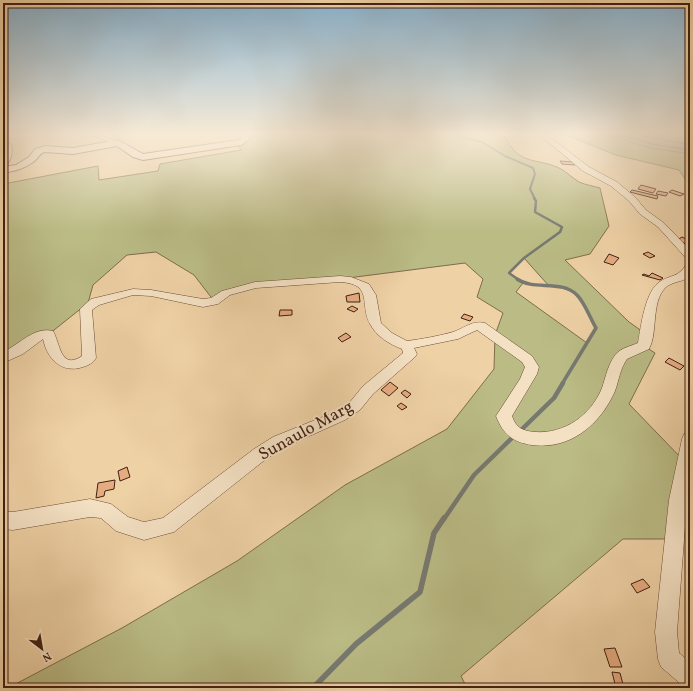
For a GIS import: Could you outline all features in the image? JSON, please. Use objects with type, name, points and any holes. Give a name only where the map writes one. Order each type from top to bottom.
[{"type":"street","points":[[3,170],[18,167]]},
{"type":"street","points":[[585,167],[607,178],[619,188],[632,199],[643,212],[661,225],[690,256]]},
{"type":"street","points":[[3,358],[18,351],[39,335],[49,334],[53,352],[61,362],[73,365],[83,363],[89,358],[86,309],[95,302],[113,296],[133,292],[151,293],[203,303],[214,300],[226,293],[255,285],[340,278],[353,279],[363,285],[369,292],[374,322],[398,343],[407,346],[426,340],[456,335],[475,326],[481,326],[527,359],[532,367],[528,381],[512,401],[504,416],[508,428],[516,435],[541,440],[566,436],[581,428],[596,410],[607,393],[619,360],[624,354],[644,346],[654,298],[659,287],[666,283],[680,279],[687,273],[690,267]]},
{"type":"street","name":"Sunaulo Marg","points":[[3,520],[13,521],[90,508],[104,510],[123,525],[144,531],[167,526],[260,454],[279,442],[340,416],[355,406],[368,390],[410,354],[407,346]]},
{"type":"street","points":[[690,439],[678,500],[666,632],[669,659],[690,677]]},
{"type":"green space","points":[[91,167],[98,167],[99,180],[158,171],[159,167],[557,167],[579,182],[600,188],[609,226],[590,254],[565,260],[629,322],[646,334],[644,346],[655,353],[629,404],[685,462],[674,539],[623,539],[461,676],[467,688],[8,688],[122,628],[237,561],[345,485],[447,429],[494,369],[495,335],[503,313],[477,297],[483,279],[465,263],[340,279],[255,285],[214,301],[194,275],[156,252],[127,255],[93,285],[88,303],[49,334],[3,358],[3,184]],"holes":[[[524,258],[549,286],[559,287],[574,294],[584,304],[596,328],[587,343],[516,292],[523,283],[509,273]]]},
{"type":"green space","points":[[667,167],[690,167],[690,186],[679,170]]},
{"type":"building","points":[[641,185],[656,189],[653,193],[638,189]]},
{"type":"building","points":[[632,190],[658,196],[657,199],[630,192]]},
{"type":"building","points":[[672,190],[684,194],[680,196],[669,192]]},
{"type":"building","points":[[658,191],[668,193],[666,196],[656,194]]},
{"type":"building","points":[[682,237],[690,241],[690,244],[688,245],[677,240]]},
{"type":"building","points":[[648,252],[655,256],[650,258],[643,254]]},
{"type":"building","points":[[609,254],[619,258],[613,265],[604,262]]},
{"type":"building","points":[[652,273],[663,278],[660,280],[642,275],[644,274],[649,276]]},
{"type":"building","points":[[359,293],[360,302],[347,302],[346,296]]},
{"type":"building","points":[[352,306],[358,309],[354,312],[347,309]]},
{"type":"building","points":[[280,310],[292,310],[292,315],[279,316]]},
{"type":"building","points":[[464,314],[473,317],[470,321],[461,318]]},
{"type":"building","points":[[346,333],[351,337],[342,342],[338,338]]},
{"type":"building","points":[[669,358],[684,366],[680,370],[665,362]]},
{"type":"building","points":[[390,382],[398,388],[389,396],[381,390]]},
{"type":"building","points":[[405,390],[411,394],[407,398],[401,393]]},
{"type":"building","points":[[401,403],[407,407],[402,410],[397,406]]},
{"type":"building","points":[[127,467],[130,477],[120,481],[118,471]]},
{"type":"building","points":[[115,480],[114,489],[105,491],[104,496],[96,498],[98,483]]},
{"type":"building","points":[[643,579],[650,587],[637,593],[631,584]]},
{"type":"building","points":[[615,648],[622,667],[610,667],[604,649]]},
{"type":"building","points":[[612,672],[620,673],[624,688],[616,688]]},
{"type":"waterway","points":[[531,167],[535,174],[530,189],[535,199]]},
{"type":"waterway","points":[[518,280],[509,273],[524,258],[560,232],[562,227],[535,212],[536,201],[534,198]]},
{"type":"waterway","points":[[518,280],[531,284],[563,287],[571,290],[582,302],[596,328],[562,384]]},
{"type":"waterway","points":[[519,432],[554,398],[563,383]]},
{"type":"waterway","points":[[444,519],[474,475],[514,436]]},
{"type":"waterway","points":[[313,688],[356,644],[420,592],[434,533],[444,518]]}]
